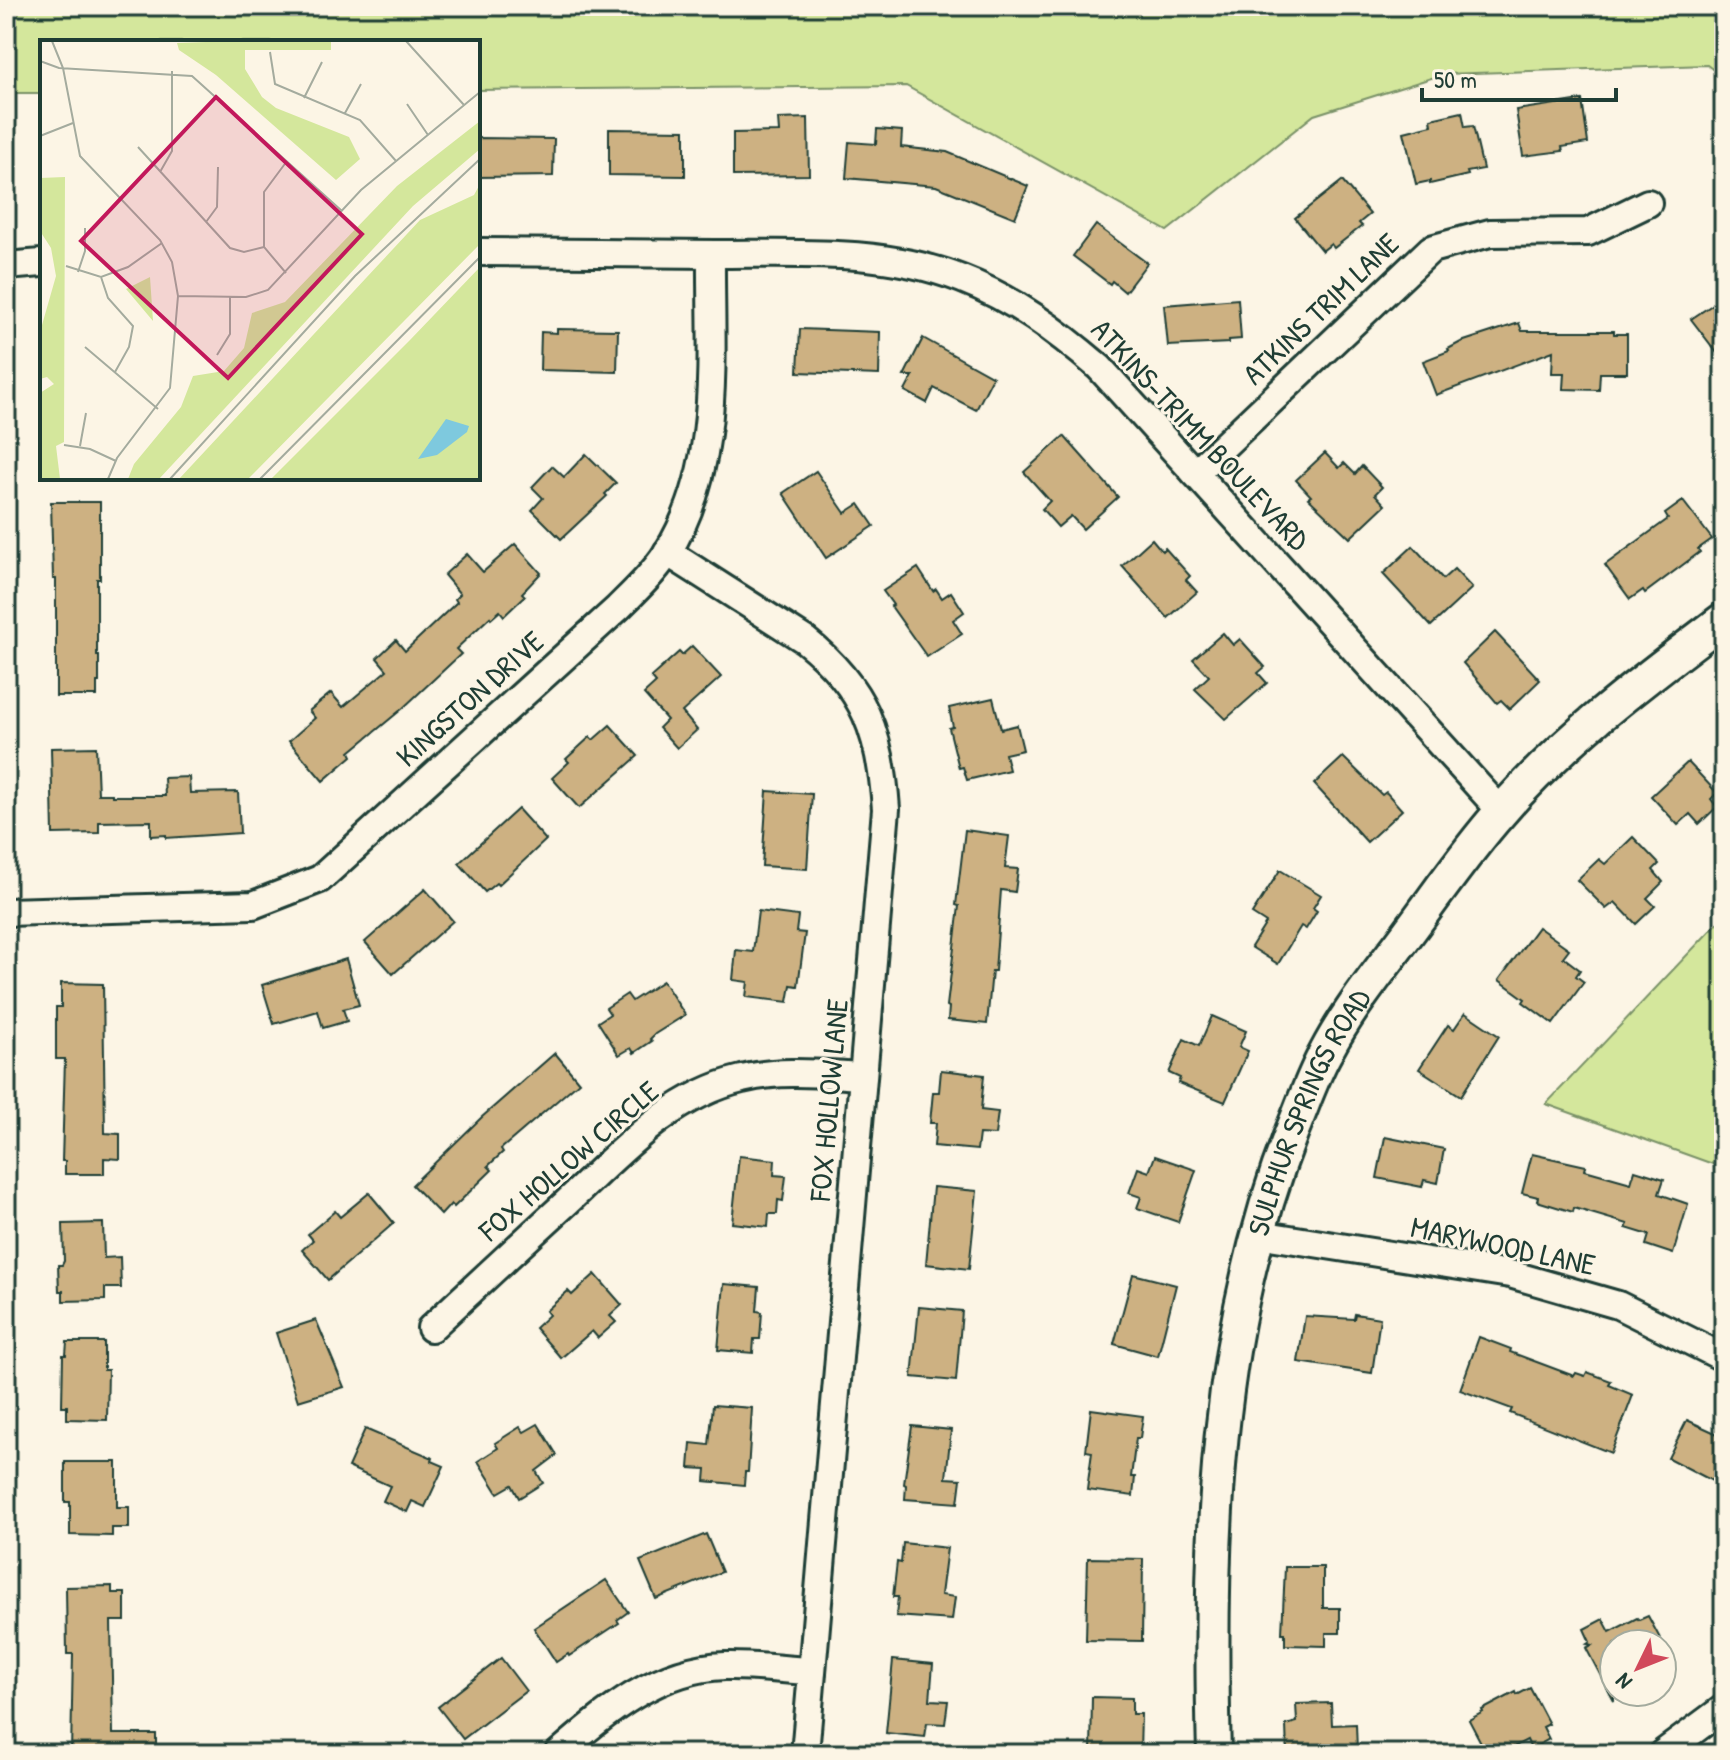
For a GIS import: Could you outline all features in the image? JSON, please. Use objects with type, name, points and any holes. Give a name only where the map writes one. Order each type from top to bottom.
[{"type":"street","name":"ATKINS TRIM LANE","points":[[1195,473],[1431,249],[1490,233],[1588,232],[1648,203]]},
{"type":"street","name":"ATKINS-TRIMM BOULEVARD","points":[[480,252],[810,253],[871,257],[925,267],[962,279],[1018,306],[1060,334],[1099,367],[1501,811]]},
{"type":"street","name":"KINGSTON DRIVE","points":[[6,912],[253,905],[320,879],[618,608],[651,575],[667,552],[693,499],[709,427],[711,254]]},
{"type":"street","points":[[6,266],[40,263]]},
{"type":"street","name":"FOX HOLLOW LANE","points":[[667,552],[821,653],[841,673],[862,703],[876,737],[883,766],[886,809],[805,1754]]},
{"type":"street","name":"SULPHUR SPRINGS ROAD","points":[[1214,1754],[1210,1634],[1216,1490],[1235,1341],[1258,1234],[1278,1169],[1325,1053],[1357,1001],[1501,811],[1565,748],[1638,684],[1724,619]]},
{"type":"street","name":"FOX HOLLOW CIRCLE","points":[[431,1328],[650,1126],[695,1096],[743,1079],[780,1074],[863,1076]]},
{"type":"street","name":"MARYWOOD LANE","points":[[1258,1234],[1510,1274],[1618,1305],[1724,1358]]},
{"type":"street","points":[[558,1754],[628,1698],[686,1672],[724,1666],[812,1671]]},
{"type":"street","points":[[1662,1754],[1724,1708]]},
{"type":"green space","points":[[6,6],[1724,6],[1724,78],[1707,65],[1444,74],[1314,115],[1167,231],[906,86],[480,90],[480,40],[40,40],[40,93],[6,93]]},
{"type":"green space","points":[[1724,916],[1724,1168],[1546,1104]]},
{"type":"building","points":[[1582,100],[1588,143],[1562,147],[1563,151],[1523,156],[1516,110]]},
{"type":"building","points":[[1462,112],[1465,127],[1473,126],[1483,169],[1430,184],[1430,181],[1416,184],[1404,132],[1432,125],[1431,119]]},
{"type":"building","points":[[808,118],[809,175],[733,176],[733,133],[779,132],[778,119]]},
{"type":"building","points":[[609,129],[685,130],[685,176],[609,175]]},
{"type":"building","points":[[877,129],[902,131],[901,147],[947,152],[1028,186],[1015,218],[936,186],[846,178],[849,142],[876,144]]},
{"type":"building","points":[[480,138],[554,139],[553,176],[480,177]]},
{"type":"building","points":[[1342,181],[1370,214],[1359,223],[1362,226],[1334,248],[1331,244],[1322,251],[1295,218]]},
{"type":"building","points":[[1096,225],[1147,263],[1125,292],[1073,256]]},
{"type":"building","points":[[1724,297],[1724,362],[1691,319]]},
{"type":"building","points":[[1238,299],[1241,339],[1229,340],[1229,343],[1168,346],[1164,305]]},
{"type":"building","points":[[1519,323],[1522,331],[1614,331],[1614,334],[1627,334],[1627,373],[1600,373],[1599,390],[1563,389],[1564,373],[1552,373],[1553,351],[1436,395],[1423,361],[1449,351],[1461,342]]},
{"type":"building","points":[[557,329],[618,330],[617,372],[540,370],[541,332],[557,333]]},
{"type":"building","points":[[800,329],[880,332],[879,375],[798,372]]},
{"type":"building","points":[[923,338],[993,377],[976,410],[934,388],[927,403],[905,391],[913,376],[904,376]]},
{"type":"building","points":[[1064,436],[1118,497],[1083,529],[1071,516],[1058,527],[1042,509],[1050,501],[1024,472]]},
{"type":"building","points":[[1325,453],[1339,468],[1344,463],[1355,474],[1362,466],[1382,487],[1375,494],[1385,505],[1350,538],[1308,498],[1311,496],[1296,480]]},
{"type":"building","points":[[586,454],[616,483],[605,494],[607,496],[561,539],[532,510],[543,498],[532,487],[552,466],[564,477]]},
{"type":"building","points":[[816,471],[845,513],[859,504],[874,526],[826,558],[783,493]]},
{"type":"building","points":[[1683,501],[1712,539],[1698,549],[1700,552],[1645,593],[1643,590],[1630,599],[1605,565],[1668,519],[1665,514]]},
{"type":"building","points":[[51,502],[100,502],[97,696],[56,696],[56,579],[53,579]]},
{"type":"building","points":[[1152,539],[1162,551],[1165,548],[1190,576],[1186,580],[1197,592],[1168,618],[1122,566]]},
{"type":"building","points":[[515,544],[541,573],[522,593],[525,596],[504,616],[500,611],[490,617],[456,649],[461,654],[350,752],[352,756],[323,781],[289,741],[315,718],[309,711],[331,693],[343,707],[387,670],[377,658],[396,640],[405,651],[457,602],[455,599],[460,594],[444,575],[467,554],[483,572]]},
{"type":"building","points":[[1413,546],[1443,579],[1454,569],[1472,588],[1431,626],[1383,574]]},
{"type":"building","points":[[918,568],[933,591],[936,589],[942,598],[951,592],[964,612],[953,620],[962,634],[927,657],[883,591]]},
{"type":"building","points":[[1495,632],[1540,680],[1510,709],[1501,700],[1497,703],[1463,663]]},
{"type":"building","points":[[1223,633],[1233,645],[1240,639],[1265,667],[1258,673],[1267,683],[1226,719],[1195,689],[1209,676],[1193,659]]},
{"type":"building","points":[[692,646],[721,677],[682,712],[697,730],[677,748],[659,728],[667,720],[644,694],[656,683],[651,677],[679,652],[682,655]]},
{"type":"building","points":[[993,698],[1001,729],[1017,725],[1023,750],[1005,754],[1009,770],[967,780],[963,767],[959,768],[949,728],[953,727],[949,708]]},
{"type":"building","points":[[610,725],[638,756],[579,808],[552,778],[569,762],[566,759],[590,737],[593,740]]},
{"type":"building","points":[[96,747],[98,794],[165,796],[164,778],[189,777],[190,793],[238,792],[240,833],[166,838],[166,835],[151,836],[151,821],[99,822],[99,833],[53,834],[51,748]]},
{"type":"building","points":[[1343,757],[1382,795],[1386,792],[1402,810],[1367,842],[1314,784]]},
{"type":"building","points":[[1688,762],[1717,793],[1711,799],[1717,807],[1699,824],[1690,814],[1678,825],[1651,796]]},
{"type":"building","points":[[767,791],[812,794],[807,869],[762,866]]},
{"type":"building","points":[[518,809],[546,840],[498,885],[496,883],[485,892],[459,863]]},
{"type":"building","points":[[965,830],[1009,836],[1005,868],[1018,869],[1015,892],[1001,890],[995,971],[992,971],[987,1024],[948,1020]]},
{"type":"building","points":[[1633,837],[1659,864],[1653,870],[1663,882],[1647,898],[1655,906],[1636,924],[1615,902],[1606,909],[1577,880],[1599,859],[1605,864]]},
{"type":"building","points":[[1280,870],[1321,895],[1313,908],[1317,911],[1306,929],[1301,926],[1278,964],[1251,947],[1266,923],[1252,914]]},
{"type":"building","points":[[425,889],[453,921],[393,974],[365,942]]},
{"type":"building","points":[[758,911],[798,916],[796,932],[805,933],[798,986],[791,985],[788,1002],[746,997],[748,982],[733,980],[736,950],[753,952]]},
{"type":"building","points":[[1538,927],[1569,949],[1563,957],[1580,970],[1576,976],[1584,982],[1553,1024],[1499,980]]},
{"type":"building","points":[[346,959],[359,1005],[343,1009],[347,1021],[323,1028],[318,1011],[274,1024],[262,985]]},
{"type":"building","points":[[663,981],[685,1015],[655,1034],[650,1039],[652,1041],[634,1053],[631,1048],[619,1055],[598,1022],[610,1014],[606,1008],[627,994],[632,1001]]},
{"type":"building","points":[[61,983],[103,984],[105,1133],[120,1134],[120,1159],[104,1158],[104,1174],[65,1174],[65,1161],[62,1161],[65,1059],[56,1059],[56,1007],[61,1007]]},
{"type":"building","points":[[1465,1013],[1499,1036],[1461,1096],[1419,1069],[1448,1025],[1454,1029]]},
{"type":"building","points":[[1212,1016],[1246,1031],[1239,1047],[1248,1051],[1225,1102],[1178,1083],[1180,1078],[1169,1073],[1184,1039],[1199,1046]]},
{"type":"building","points":[[555,1053],[579,1082],[501,1149],[503,1152],[488,1166],[492,1170],[454,1207],[451,1204],[441,1215],[412,1185],[482,1117]]},
{"type":"building","points":[[941,1070],[984,1075],[981,1110],[998,1112],[995,1135],[979,1134],[977,1150],[934,1146],[936,1123],[930,1123],[933,1092],[939,1092]]},
{"type":"building","points":[[1385,1137],[1444,1149],[1438,1183],[1424,1180],[1422,1187],[1377,1178]]},
{"type":"building","points":[[1532,1154],[1586,1166],[1585,1170],[1631,1183],[1635,1170],[1664,1179],[1659,1194],[1688,1204],[1673,1254],[1646,1245],[1649,1235],[1626,1228],[1628,1224],[1574,1208],[1573,1212],[1522,1193]]},
{"type":"building","points":[[739,1156],[775,1160],[774,1175],[786,1176],[783,1201],[778,1200],[777,1214],[769,1214],[768,1227],[732,1223]]},
{"type":"building","points":[[1155,1156],[1196,1170],[1178,1222],[1137,1208],[1141,1197],[1129,1193],[1138,1168],[1149,1172]]},
{"type":"building","points":[[933,1187],[977,1191],[969,1269],[926,1264]]},
{"type":"building","points":[[369,1193],[394,1223],[328,1280],[302,1250],[313,1240],[308,1234],[335,1211],[340,1217]]},
{"type":"building","points":[[103,1223],[104,1258],[120,1257],[121,1288],[105,1288],[105,1300],[63,1301],[63,1291],[59,1291],[58,1265],[64,1261],[63,1224]]},
{"type":"building","points":[[595,1274],[622,1305],[610,1316],[616,1322],[598,1338],[592,1331],[561,1358],[535,1328],[549,1315],[546,1311],[568,1291],[572,1295]]},
{"type":"building","points":[[1133,1274],[1176,1285],[1158,1356],[1114,1344]]},
{"type":"building","points":[[724,1284],[759,1287],[757,1311],[762,1312],[760,1339],[754,1339],[753,1353],[718,1350]]},
{"type":"building","points":[[919,1307],[962,1311],[956,1381],[912,1377]]},
{"type":"building","points":[[1355,1314],[1380,1318],[1372,1373],[1298,1362],[1305,1316],[1354,1319]]},
{"type":"building","points":[[316,1320],[344,1387],[298,1401],[276,1333]]},
{"type":"building","points":[[1479,1337],[1574,1376],[1576,1373],[1585,1376],[1587,1372],[1611,1381],[1609,1385],[1633,1395],[1611,1453],[1510,1413],[1512,1409],[1460,1390]]},
{"type":"building","points":[[67,1342],[104,1342],[104,1370],[108,1370],[107,1420],[67,1419],[67,1406],[62,1406],[63,1355],[66,1355]]},
{"type":"building","points":[[713,1405],[752,1408],[748,1472],[745,1472],[744,1485],[705,1481],[706,1469],[689,1468],[691,1443],[709,1445]]},
{"type":"building","points":[[1091,1409],[1143,1416],[1140,1438],[1136,1438],[1131,1477],[1135,1477],[1133,1496],[1087,1490],[1092,1452],[1086,1451]]},
{"type":"building","points":[[1687,1420],[1724,1437],[1724,1487],[1668,1458]]},
{"type":"building","points":[[538,1424],[557,1455],[536,1471],[543,1483],[519,1498],[512,1485],[498,1493],[478,1461],[498,1448],[495,1443],[520,1427],[524,1432]]},
{"type":"building","points":[[912,1426],[951,1430],[946,1478],[961,1479],[958,1503],[905,1499],[904,1484]]},
{"type":"building","points":[[365,1429],[433,1458],[432,1461],[444,1466],[425,1507],[412,1501],[407,1512],[383,1501],[390,1486],[348,1467]]},
{"type":"building","points":[[65,1462],[117,1462],[117,1507],[129,1507],[129,1528],[112,1528],[112,1536],[70,1535],[70,1502],[65,1502]]},
{"type":"building","points":[[706,1534],[722,1572],[656,1599],[640,1561]]},
{"type":"building","points":[[903,1543],[947,1548],[941,1595],[955,1597],[952,1620],[896,1616],[898,1597],[893,1597],[897,1562],[901,1563]]},
{"type":"building","points":[[1088,1558],[1143,1559],[1142,1641],[1086,1640]]},
{"type":"building","points":[[1285,1567],[1323,1567],[1323,1608],[1340,1608],[1340,1633],[1326,1633],[1326,1646],[1285,1645],[1285,1633],[1282,1633]]},
{"type":"building","points":[[606,1580],[628,1612],[617,1620],[619,1623],[556,1662],[534,1628]]},
{"type":"building","points":[[112,1586],[112,1593],[125,1593],[125,1621],[111,1621],[113,1734],[156,1734],[156,1754],[71,1754],[73,1654],[67,1654],[66,1587]]},
{"type":"building","points":[[1648,1616],[1654,1628],[1618,1628],[1637,1618]]},
{"type":"building","points":[[1603,1619],[1608,1628],[1598,1628],[1598,1671],[1586,1648],[1592,1645],[1587,1644],[1590,1642],[1584,1629]]},
{"type":"building","points":[[501,1658],[526,1691],[463,1739],[438,1707]]},
{"type":"building","points":[[893,1660],[933,1664],[930,1700],[948,1701],[945,1724],[927,1723],[925,1737],[886,1733]]},
{"type":"building","points":[[1530,1688],[1549,1724],[1543,1727],[1549,1739],[1531,1749],[1527,1740],[1500,1754],[1487,1754],[1469,1720],[1516,1692],[1517,1695]]},
{"type":"building","points":[[1092,1697],[1132,1698],[1132,1714],[1141,1714],[1140,1754],[1091,1754]]},
{"type":"building","points":[[1331,1703],[1332,1725],[1356,1724],[1357,1751],[1287,1754],[1286,1725],[1297,1722],[1296,1704]]}]
